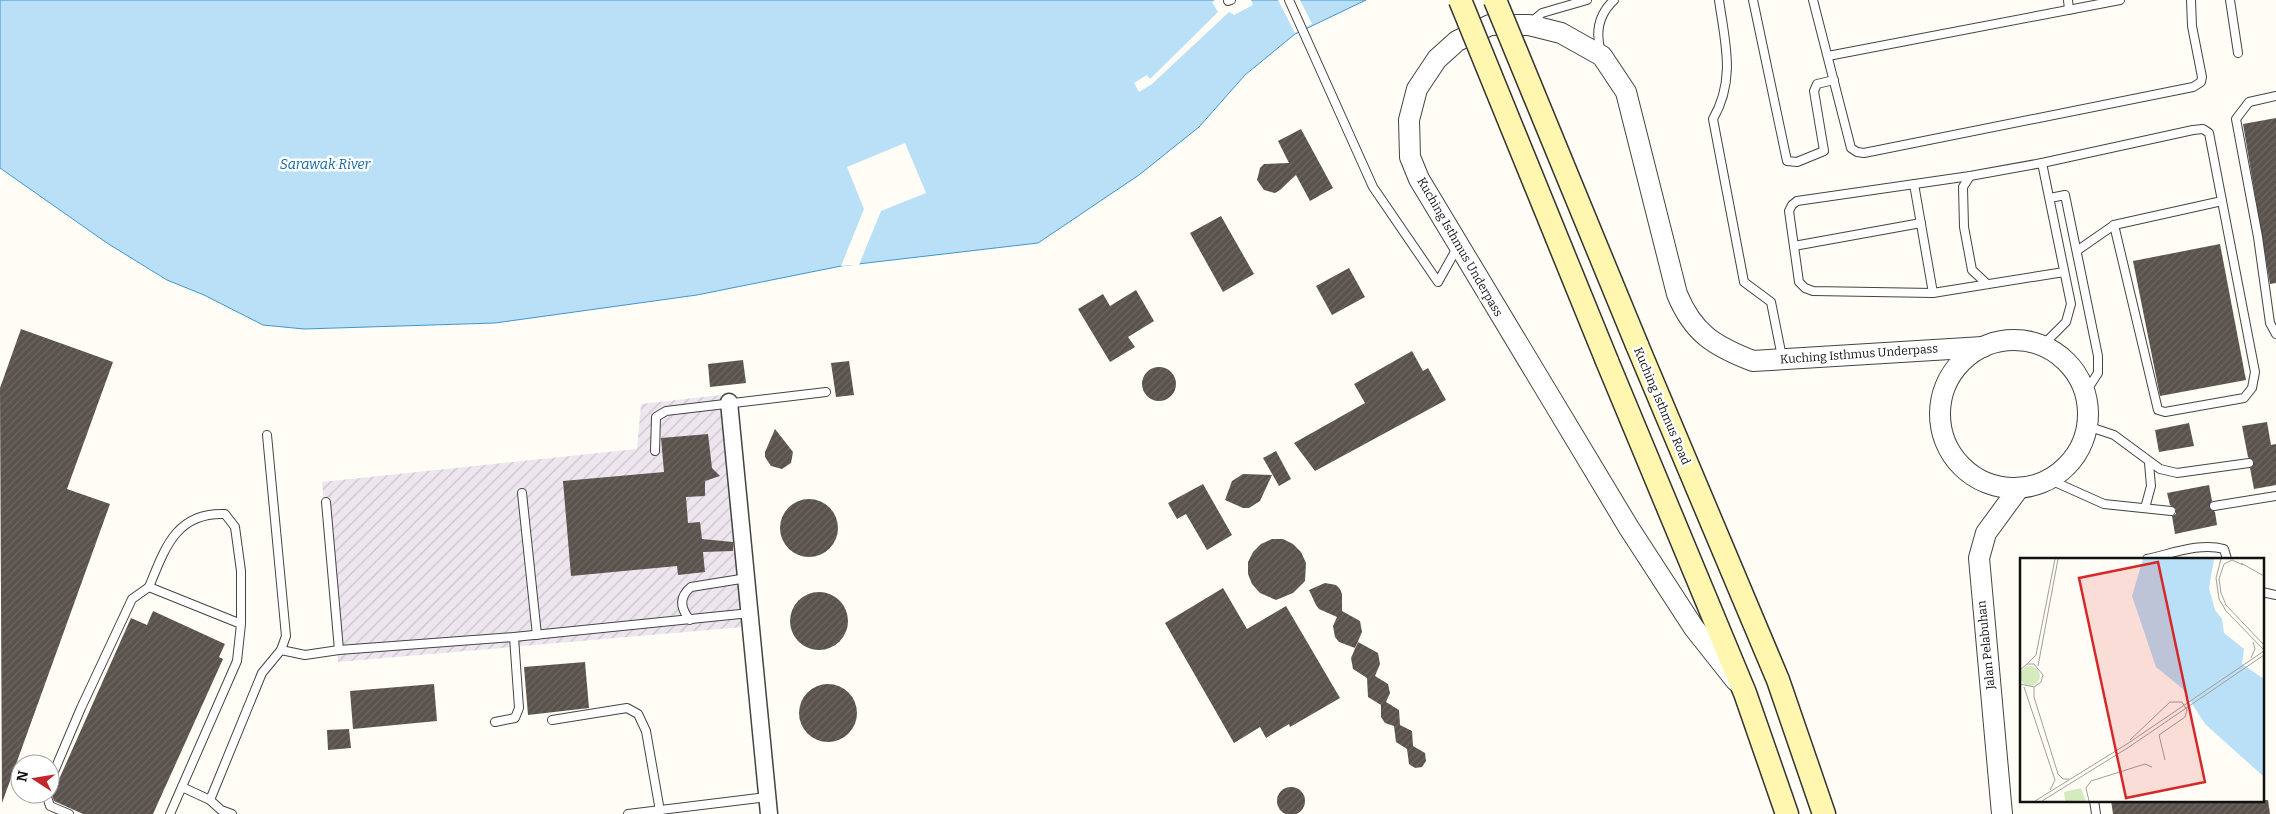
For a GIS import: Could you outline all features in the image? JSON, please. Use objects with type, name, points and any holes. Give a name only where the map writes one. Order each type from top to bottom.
[{"type":"main road","points":[[1460,0],[1745,693],[1787,814]]},
{"type":"main road","name":"Kuching Isthmus Road","points":[[1495,0],[1636,345],[1778,680],[1824,814]]},
{"type":"street","name":"Kuching Isthmus Underpass","points":[[1745,693],[1694,628],[1634,537],[1419,179],[1410,157],[1409,120],[1417,89],[1438,59],[1457,41],[1490,25],[1529,24],[1561,33],[1602,56],[1626,92],[1677,294],[1684,313],[1700,333],[1723,350],[1753,361],[1983,347]]},
{"type":"street","points":[[2012,340],[2042,345],[2057,353],[2069,364],[2085,393],[2088,409],[2087,426],[2080,448],[2066,466],[2048,479],[2019,488],[1995,485],[1973,475],[1961,465],[1949,449],[1942,430],[1944,391],[1953,372],[1966,357],[1983,347],[2012,340]]},
{"type":"street","points":[[729,402],[769,814]]},
{"type":"street","name":"Jalan Pelabuhan","points":[[2002,814],[1979,558],[1986,533],[2019,488]]},
{"type":"lane","points":[[1290,0],[1374,187],[1438,282],[1458,246]]},
{"type":"lane","points":[[1529,24],[1542,13],[1587,0]]},
{"type":"lane","points":[[1602,56],[1596,36],[1602,18],[1614,0]]},
{"type":"lane","points":[[1719,0],[1729,65],[1722,103],[1713,119],[1744,282],[1771,302],[1782,359]]},
{"type":"lane","points":[[1753,0],[1787,160],[1797,162],[1824,151],[1814,91],[1817,84],[1834,80]]},
{"type":"lane","points":[[1813,0],[1851,148],[1857,152],[1864,153],[2192,87],[2201,82],[2202,77],[2192,26],[2191,0]]},
{"type":"lane","points":[[2068,0],[2069,10]]},
{"type":"lane","points":[[1828,56],[2120,0]]},
{"type":"lane","points":[[2230,0],[2238,53]]},
{"type":"lane","points":[[2276,96],[2249,102],[2236,119],[2258,237],[2270,322],[2276,334]]},
{"type":"lane","points":[[2064,272],[1933,292],[1813,291],[1805,288],[1799,282],[1789,211],[1797,201],[1970,176],[2203,129],[2209,133],[2255,372],[2252,388],[2244,398],[2166,412],[2158,410],[2114,226]]},
{"type":"lane","points":[[2042,162],[2071,304],[2066,322],[2042,345]]},
{"type":"lane","points":[[1970,176],[1963,187],[1964,227],[1972,270],[1988,284]]},
{"type":"lane","points":[[1914,184],[1933,292]]},
{"type":"lane","points":[[2050,198],[2065,195],[2078,250],[2098,356],[2098,373],[2085,393]]},
{"type":"lane","points":[[2078,250],[2114,226],[2222,201]]},
{"type":"lane","points":[[1794,246],[1920,222]]},
{"type":"lane","points":[[655,451],[656,417],[666,411],[729,402],[826,392]]},
{"type":"lane","points":[[2087,426],[2114,435],[2149,463],[2160,469],[2177,473],[2249,463]]},
{"type":"lane","points":[[210,800],[262,673],[281,650],[286,636],[266,435]]},
{"type":"lane","points":[[2145,508],[2151,486],[2149,463]]},
{"type":"lane","points":[[2048,479],[2104,504],[2171,511]]},
{"type":"lane","points":[[522,493],[537,635]]},
{"type":"lane","points":[[2214,506],[2276,496]]},
{"type":"lane","points":[[326,502],[339,650]]},
{"type":"lane","points":[[60,757],[132,599],[149,587],[163,553],[180,529],[191,518],[214,513],[225,514],[235,527],[242,580],[241,624],[237,660],[170,814]]},
{"type":"lane","points":[[2152,558],[2215,546],[2224,549],[2227,558]]},
{"type":"lane","points":[[690,620],[684,612],[681,602],[684,592],[691,587],[747,578]]},
{"type":"lane","points":[[149,587],[241,624]]},
{"type":"lane","points":[[281,650],[305,655],[339,650],[537,635],[750,613]]},
{"type":"lane","points":[[495,722],[515,718],[519,708],[514,637]]},
{"type":"lane","points":[[552,720],[627,708],[638,714],[646,731],[660,811]]},
{"type":"lane","points":[[182,787],[210,800],[221,812],[232,814]]},
{"type":"lane","points":[[628,814],[680,811],[767,797]]},
{"type":"lane","points":[[49,804],[69,814]]},
{"type":"shaded area","points":[[721,395],[744,627],[338,662],[322,482],[637,449],[641,404]]},
{"type":"water","name":"Sarawak River","points":[[0,0],[1366,0],[1295,34],[1245,75],[1199,127],[1139,175],[1038,243],[841,266],[697,295],[495,323],[304,329],[263,325],[204,295],[167,280],[107,243],[0,168]]},
{"type":"pier","points":[[1215,0],[1251,0],[1253,5],[1234,15],[1229,12],[1152,84],[1139,92],[1134,83],[1147,75],[1150,79],[1218,12],[1212,2]]},
{"type":"pier","points":[[1278,0],[1300,0],[1312,24],[1295,33]]},
{"type":"pier","points":[[905,143],[926,193],[881,211],[859,265],[841,266],[864,209],[847,167]]},
{"type":"building","points":[[2276,118],[2276,283],[2270,284],[2243,124]]},
{"type":"building","points":[[1301,129],[1333,188],[1310,201],[1296,175],[1275,193],[1264,190],[1257,180],[1260,168],[1264,164],[1289,163],[1278,141]]},
{"type":"building","points":[[1221,216],[1254,274],[1223,292],[1190,233]]},
{"type":"building","points":[[2220,244],[2246,380],[2160,396],[2133,261]]},
{"type":"building","points":[[1349,268],[1365,297],[1332,315],[1316,286]]},
{"type":"building","points":[[1136,290],[1154,321],[1128,337],[1135,347],[1110,362],[1078,309],[1103,294],[1110,306]]},
{"type":"building","points":[[21,329],[113,362],[67,489],[110,504],[20,754],[10,754],[10,781],[2,803],[0,388]]},
{"type":"building","points":[[1412,351],[1423,371],[1428,368],[1446,400],[1315,471],[1294,443],[1365,403],[1354,384]]},
{"type":"building","points":[[743,360],[746,383],[710,387],[708,364]]},
{"type":"building","points":[[849,361],[854,395],[836,397],[831,363]]},
{"type":"building","points":[[1159,367],[1171,372],[1176,384],[1171,396],[1159,401],[1147,396],[1142,384],[1147,372]]},
{"type":"building","points":[[2267,422],[2271,445],[2276,444],[2276,485],[2254,489],[2250,468],[2254,462],[2248,457],[2242,426]]},
{"type":"building","points":[[2189,423],[2194,446],[2159,452],[2155,430]]},
{"type":"building","points":[[775,429],[793,452],[791,463],[782,469],[771,466],[765,457],[765,452]]},
{"type":"building","points":[[708,434],[712,468],[720,476],[705,481],[705,496],[686,497],[688,523],[700,522],[702,539],[733,542],[733,551],[703,552],[705,572],[678,575],[677,566],[571,576],[563,481],[664,472],[661,438]]},
{"type":"building","points":[[1276,451],[1291,479],[1279,486],[1263,458]]},
{"type":"building","points":[[1243,474],[1272,475],[1260,501],[1249,508],[1243,508],[1225,500],[1232,481]]},
{"type":"building","points":[[1203,484],[1232,535],[1207,550],[1186,514],[1177,519],[1168,503]]},
{"type":"building","points":[[2209,485],[2212,501],[2209,507],[2215,512],[2217,525],[2175,534],[2172,516],[2176,514],[2176,509],[2170,505],[2167,493]]},
{"type":"building","points":[[803,499],[815,499],[830,507],[838,522],[838,534],[830,549],[815,557],[803,557],[788,549],[780,534],[780,522],[788,507]]},
{"type":"building","points":[[1272,539],[1283,539],[1293,544],[1301,552],[1306,563],[1305,581],[1293,593],[1276,600],[1260,593],[1252,584],[1248,574],[1248,562],[1253,552],[1261,544]]},
{"type":"building","points":[[1325,583],[1336,585],[1340,589],[1342,594],[1342,611],[1360,621],[1362,632],[1355,648],[1339,642],[1335,637],[1333,626],[1337,617],[1319,609],[1309,590]]},
{"type":"building","points":[[1223,588],[1247,629],[1286,606],[1340,698],[1290,727],[1289,724],[1266,738],[1260,727],[1234,743],[1165,623]]},
{"type":"building","points":[[813,592],[825,592],[840,600],[848,615],[848,627],[840,642],[825,650],[813,650],[798,642],[790,627],[790,615],[798,600]]},
{"type":"building","points":[[153,611],[225,644],[219,657],[223,659],[153,814],[83,814],[60,804],[60,777],[131,618],[147,625]]},
{"type":"building","points":[[1358,642],[1378,653],[1380,664],[1375,676],[1388,684],[1390,693],[1386,702],[1399,710],[1400,725],[1412,731],[1413,746],[1425,753],[1426,761],[1422,767],[1415,768],[1409,764],[1407,749],[1396,742],[1394,726],[1385,723],[1381,717],[1381,705],[1368,697],[1367,678],[1353,669],[1351,658]]},
{"type":"building","points":[[585,662],[589,708],[528,715],[524,667]]},
{"type":"building","points":[[434,684],[437,721],[353,729],[350,691]]},
{"type":"building","points":[[822,684],[834,684],[849,692],[857,707],[857,719],[849,734],[834,742],[822,742],[807,734],[799,719],[799,707],[807,692]]},
{"type":"building","points":[[349,729],[351,748],[328,750],[327,730]]},
{"type":"building","points":[[1291,787],[1301,791],[1305,801],[1301,811],[1291,815],[1281,811],[1277,801],[1281,791]]},
{"type":"building","points":[[2264,800],[2268,800],[2270,814],[2113,814],[2111,802],[2264,802]]}]
